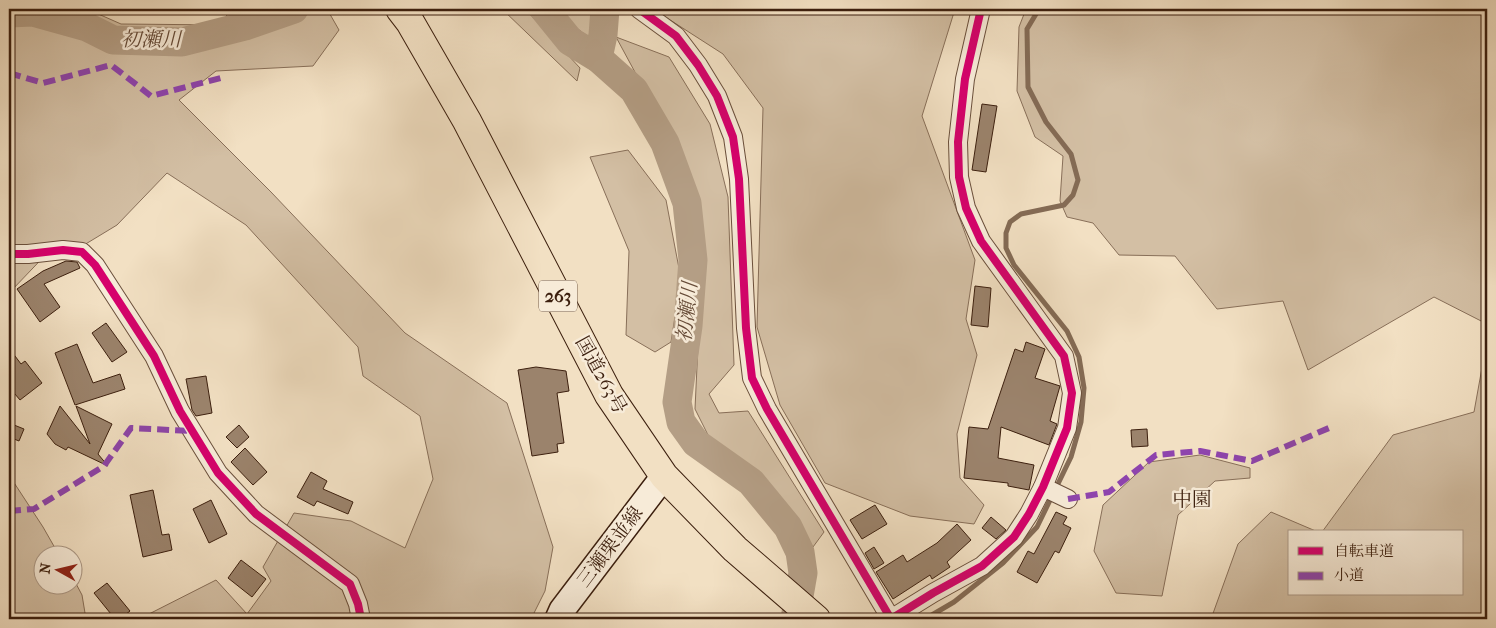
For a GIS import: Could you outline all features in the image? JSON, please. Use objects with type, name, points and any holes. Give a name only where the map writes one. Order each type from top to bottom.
[{"type":"highway","name":"国道263号","points":[[405,16],[467,121],[609,395],[664,476],[736,549],[816,619]]},
{"type":"main road","name":"三瀬栗並線","points":[[558,619],[562,610],[664,476]]},
{"type":"street","points":[[638,9],[676,36],[717,96],[733,138],[739,180],[746,328],[752,378],[767,409],[891,619],[933,592],[982,566],[1014,537],[1043,487],[1067,428],[1072,393],[1064,356],[981,241],[966,208],[959,177],[958,142],[965,79],[982,9]]},
{"type":"street","points":[[9,254],[63,250],[82,252],[95,265],[154,356],[180,411],[218,473],[256,514],[350,584],[358,604],[361,619]]},
{"type":"street","points":[[1043,487],[1068,499]]},
{"type":"shaded area","points":[[9,9],[87,9],[121,24],[226,25],[227,9],[253,9],[254,12],[265,9],[327,9],[339,30],[313,66],[216,71],[179,100],[271,192],[405,333],[507,403],[553,547],[545,591],[531,619],[149,619],[147,615],[216,580],[247,614],[271,581],[263,567],[294,513],[351,521],[405,548],[433,479],[420,416],[363,376],[358,347],[246,225],[167,173],[117,225],[84,245],[55,245],[11,291],[9,290]]},
{"type":"shaded area","points":[[502,9],[521,9],[527,11],[580,68],[577,81]]},
{"type":"shaded area","points":[[553,9],[592,9],[593,41]]},
{"type":"shaded area","points":[[653,9],[955,9],[922,116],[975,260],[966,319],[977,355],[957,434],[960,478],[984,505],[974,524],[910,516],[825,483],[780,405],[757,327],[763,108],[723,54]]},
{"type":"shaded area","points":[[1026,9],[1487,9],[1487,324],[1434,297],[1308,370],[1283,301],[1217,309],[1175,256],[1119,255],[1093,223],[1067,217],[1060,201],[1063,156],[1035,137],[1017,91],[1019,27]]},
{"type":"shaded area","points":[[616,37],[669,57],[710,124],[728,197],[734,365],[709,394],[719,413],[748,411],[824,532],[813,547],[761,477],[711,441],[695,409],[702,259],[684,163]]},
{"type":"shaded area","points":[[628,150],[666,200],[681,279],[671,342],[655,352],[626,335],[629,251],[590,157]]},
{"type":"shaded area","points":[[1487,340],[1487,619],[1211,619],[1238,544],[1271,512],[1313,530],[1288,530],[1288,596],[1464,596],[1464,530],[1323,530],[1393,435],[1474,412]]},
{"type":"shaded area","points":[[1200,455],[1250,468],[1250,478],[1215,481],[1178,515],[1162,596],[1116,593],[1094,551],[1103,505],[1149,462]]},
{"type":"shaded area","points":[[9,475],[54,546],[32,546],[32,596],[82,595],[86,619],[9,619]]},
{"type":"building","points":[[982,104],[997,106],[986,172],[972,170]]},
{"type":"building","points":[[66,261],[77,262],[80,268],[44,284],[60,307],[40,322],[17,289],[43,271]]},
{"type":"building","points":[[975,286],[991,288],[988,327],[971,325]]},
{"type":"building","points":[[106,323],[127,352],[112,362],[92,333]]},
{"type":"building","points":[[1026,342],[1045,349],[1035,378],[1060,386],[1050,421],[1057,424],[1049,445],[1001,427],[998,458],[1034,465],[1029,490],[1008,486],[1008,483],[964,478],[969,427],[988,429],[1015,349],[1023,352]]},
{"type":"building","points":[[77,344],[93,383],[120,374],[125,389],[75,405],[55,353]]},
{"type":"building","points":[[9,348],[21,364],[25,361],[42,383],[20,400],[9,387]]},
{"type":"building","points":[[536,367],[566,371],[569,391],[557,393],[564,443],[557,444],[558,452],[532,456],[518,370]]},
{"type":"building","points":[[206,376],[212,413],[196,416],[192,410],[186,379]]},
{"type":"building","points":[[60,406],[90,444],[76,406],[112,424],[98,454],[108,466],[68,447],[66,450],[55,444],[47,434]]},
{"type":"building","points":[[9,423],[24,429],[19,441],[9,437]]},
{"type":"building","points":[[239,425],[249,437],[237,448],[226,437]]},
{"type":"building","points":[[1147,429],[1148,446],[1132,447],[1131,430]]},
{"type":"building","points":[[245,448],[267,472],[253,485],[231,462]]},
{"type":"building","points":[[311,472],[327,481],[323,489],[353,502],[348,514],[317,501],[314,506],[297,497]]},
{"type":"building","points":[[153,490],[162,535],[169,534],[172,550],[143,557],[130,495]]},
{"type":"building","points":[[211,500],[227,534],[209,543],[193,509]]},
{"type":"building","points":[[875,505],[887,524],[862,539],[850,520]]},
{"type":"building","points":[[1056,512],[1067,517],[1063,524],[1071,528],[1059,553],[1055,551],[1037,583],[1017,572],[1028,551],[1034,554]]},
{"type":"building","points":[[991,517],[1006,530],[996,539],[982,528]]},
{"type":"building","points":[[957,524],[971,540],[947,562],[950,567],[932,579],[930,575],[893,599],[876,572],[903,555],[907,562],[937,543]]},
{"type":"building","points":[[874,547],[884,563],[874,569],[865,553]]},
{"type":"building","points":[[241,560],[266,579],[252,597],[228,578]]},
{"type":"building","points":[[107,583],[130,611],[120,619],[115,619],[94,593]]},
{"type":"waterway","name":"初瀬川","points":[[9,13],[33,12],[87,27],[113,40],[182,42],[245,26],[294,9]]},
{"type":"waterway","name":"初瀬川","points":[[544,9],[570,41],[598,58],[634,90],[665,143],[687,203],[693,260],[688,326],[677,402],[681,422],[696,443],[751,482],[788,527],[800,552],[803,573],[795,619]]},
{"type":"waterway","points":[[598,58],[603,35],[605,9]]},
{"type":"waterway","points":[[925,619],[954,602],[1003,563],[1037,527],[1071,457],[1081,422],[1084,388],[1079,357],[1067,331],[1014,265],[1006,248],[1006,233],[1010,222],[1021,214],[1064,205],[1073,195],[1078,180],[1071,154],[1046,122],[1028,87],[1027,29],[1039,9]]},
{"type":"marked path","points":[[9,73],[43,83],[111,65],[151,96],[221,78]]},
{"type":"marked path","points":[[9,511],[34,509],[104,466],[131,428],[191,431]]},
{"type":"marked path","points":[[1068,499],[1109,492],[1156,455],[1200,451],[1252,461],[1329,428]]},
{"type":"cycle path","points":[[639,9],[676,36],[698,65],[717,96],[733,137],[739,179],[746,328],[752,378],[767,409],[891,619]]},
{"type":"cycle path","points":[[891,619],[982,566],[1014,537],[1043,487],[1067,428],[1072,393],[1064,356],[981,241],[966,208],[959,177],[958,142],[965,79],[981,9]]},
{"type":"cycle path","points":[[9,254],[63,250],[82,252],[95,265],[154,356],[180,411],[218,473],[256,514],[350,584],[358,604],[361,619]]},
{"type":"district","name":"中園","points":[[1192,499]]}]
